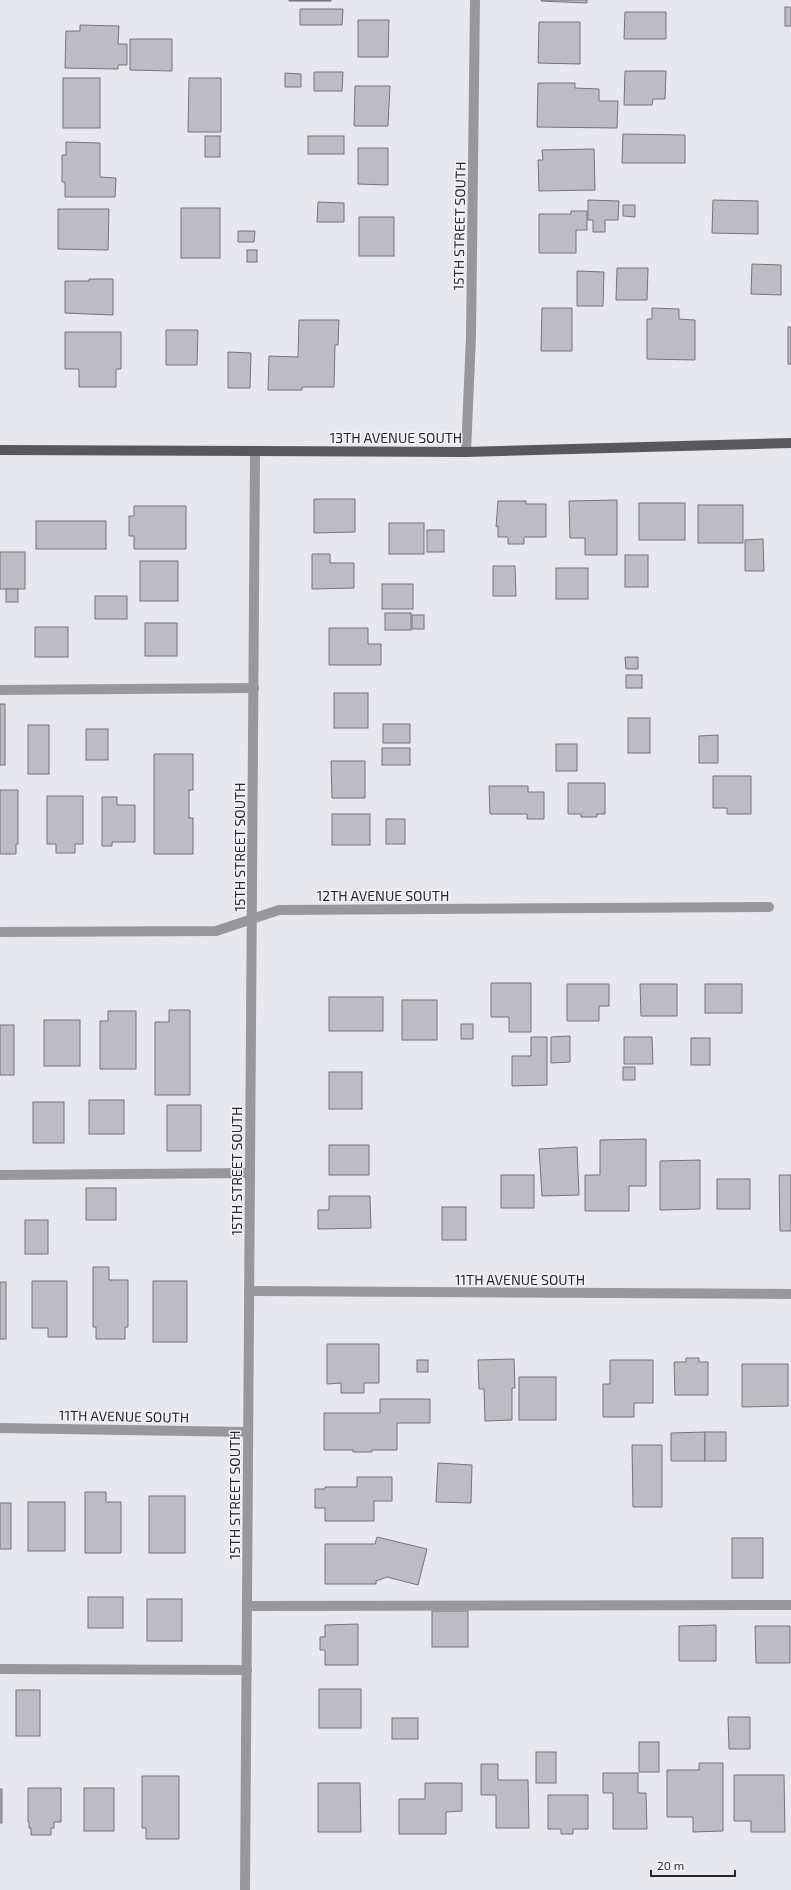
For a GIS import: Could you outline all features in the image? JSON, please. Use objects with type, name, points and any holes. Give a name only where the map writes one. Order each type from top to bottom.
[{"type":"main road","name":"13TH AVENUE SOUTH","points":[[0,450],[466,452],[791,443]]},
{"type":"street","name":"15TH STREET SOUTH","points":[[466,452],[471,336],[475,0]]},
{"type":"street","name":"15TH STREET SOUTH","points":[[246,1890],[255,451]]},
{"type":"street","points":[[0,690],[254,688]]},
{"type":"street","name":"12TH AVENUE SOUTH","points":[[0,932],[216,931],[279,910],[769,907]]},
{"type":"street","points":[[0,1175],[250,1173]]},
{"type":"street","name":"11TH AVENUE SOUTH","points":[[250,1291],[791,1294]]},
{"type":"street","name":"11TH AVENUE SOUTH","points":[[0,1428],[248,1432]]},
{"type":"street","points":[[248,1606],[791,1606]]},
{"type":"street","points":[[0,1669],[247,1670]]},
{"type":"building","points":[[331,0],[331,1],[289,1]]},
{"type":"building","points":[[587,0],[587,3],[541,1]]},
{"type":"building","points":[[785,7],[791,7],[791,26],[785,26]]},
{"type":"building","points":[[300,9],[343,9],[342,25],[300,25]]},
{"type":"building","points":[[625,12],[666,12],[666,39],[624,39]]},
{"type":"building","points":[[358,20],[389,20],[388,57],[358,57]]},
{"type":"building","points":[[539,22],[580,22],[580,64],[538,63]]},
{"type":"building","points":[[80,25],[119,26],[118,44],[127,44],[127,65],[118,65],[118,69],[65,68],[66,31],[80,31]]},
{"type":"building","points":[[130,39],[172,39],[172,71],[130,70]]},
{"type":"building","points":[[625,71],[666,71],[665,99],[653,99],[652,105],[624,105]]},
{"type":"building","points":[[314,72],[343,72],[342,91],[314,91]]},
{"type":"building","points":[[285,73],[301,74],[301,87],[285,87]]},
{"type":"building","points":[[63,78],[100,78],[100,128],[63,128]]},
{"type":"building","points":[[189,78],[221,78],[221,132],[188,132]]},
{"type":"building","points":[[538,83],[575,83],[575,88],[599,89],[599,101],[618,101],[617,128],[537,127]]},
{"type":"building","points":[[355,86],[390,86],[388,126],[354,126]]},
{"type":"building","points":[[623,134],[685,135],[685,163],[622,163]]},
{"type":"building","points":[[205,136],[220,136],[220,157],[205,157]]},
{"type":"building","points":[[308,136],[344,136],[344,154],[308,154]]},
{"type":"building","points":[[66,142],[100,143],[100,177],[116,178],[115,197],[65,197],[65,182],[62,182],[62,155],[66,155]]},
{"type":"building","points":[[358,148],[388,148],[388,185],[358,184]]},
{"type":"building","points":[[594,149],[595,190],[539,191],[538,160],[543,160],[542,150]]},
{"type":"building","points":[[588,200],[619,201],[618,220],[605,220],[605,232],[593,232],[593,220],[588,220]]},
{"type":"building","points":[[713,200],[758,201],[758,234],[712,233]]},
{"type":"building","points":[[318,202],[344,203],[344,222],[317,222]]},
{"type":"building","points":[[623,205],[635,205],[635,217],[623,216]]},
{"type":"building","points":[[181,208],[220,208],[220,258],[181,258]]},
{"type":"building","points":[[58,209],[109,209],[108,250],[58,249]]},
{"type":"building","points":[[571,211],[587,211],[587,230],[576,230],[576,253],[539,253],[539,214],[571,214]]},
{"type":"building","points":[[359,217],[394,217],[394,256],[359,256]]},
{"type":"building","points":[[238,231],[255,231],[254,242],[238,242]]},
{"type":"building","points":[[247,250],[257,250],[257,262],[247,262]]},
{"type":"building","points":[[752,264],[781,265],[781,295],[751,294]]},
{"type":"building","points":[[617,268],[648,268],[647,300],[616,300]]},
{"type":"building","points":[[577,271],[604,272],[603,306],[577,306]]},
{"type":"building","points":[[89,279],[113,279],[113,315],[65,313],[65,281],[89,281]]},
{"type":"building","points":[[542,308],[572,308],[572,351],[541,351]]},
{"type":"building","points":[[652,308],[679,309],[679,319],[695,320],[695,360],[647,359],[647,319],[652,319]]},
{"type":"building","points":[[299,320],[339,320],[338,345],[335,345],[334,387],[302,387],[302,390],[268,390],[269,356],[298,357]]},
{"type":"building","points":[[788,327],[791,327],[791,364],[788,364]]},
{"type":"building","points":[[166,330],[198,330],[197,365],[166,365]]},
{"type":"building","points":[[65,332],[121,332],[121,369],[116,369],[116,387],[79,387],[79,369],[65,369]]},
{"type":"building","points":[[228,352],[251,353],[250,388],[228,388]]},
{"type":"building","points":[[314,499],[355,499],[355,532],[314,533]]},
{"type":"building","points":[[617,500],[617,555],[585,555],[585,538],[570,538],[569,501]]},
{"type":"building","points":[[498,501],[526,501],[526,504],[546,504],[546,537],[524,537],[524,544],[508,544],[508,537],[498,537],[498,526],[496,527]]},
{"type":"building","points":[[639,503],[685,503],[685,540],[639,540]]},
{"type":"building","points":[[698,505],[743,505],[743,543],[698,543]]},
{"type":"building","points":[[134,506],[186,506],[186,549],[134,549],[134,536],[129,536],[129,516],[134,516]]},
{"type":"building","points":[[36,521],[106,521],[106,549],[36,549]]},
{"type":"building","points":[[389,523],[424,523],[424,554],[389,554]]},
{"type":"building","points":[[427,530],[444,530],[444,552],[427,552]]},
{"type":"building","points":[[763,539],[764,571],[745,571],[745,540]]},
{"type":"building","points":[[0,552],[25,552],[25,589],[0,589]]},
{"type":"building","points":[[312,554],[330,554],[330,563],[354,563],[354,588],[312,589]]},
{"type":"building","points":[[625,555],[648,555],[648,587],[625,587]]},
{"type":"building","points":[[140,561],[178,561],[178,601],[140,601]]},
{"type":"building","points":[[493,566],[515,566],[516,596],[493,596]]},
{"type":"building","points":[[556,568],[588,568],[588,599],[556,599]]},
{"type":"building","points":[[382,584],[413,584],[413,609],[382,609]]},
{"type":"building","points":[[6,589],[18,589],[18,602],[6,602]]},
{"type":"building","points":[[95,596],[127,596],[127,619],[95,619]]},
{"type":"building","points":[[385,613],[411,613],[411,630],[385,630]]},
{"type":"building","points":[[412,615],[424,615],[424,629],[412,629]]},
{"type":"building","points":[[145,623],[177,623],[177,656],[145,656]]},
{"type":"building","points":[[35,627],[68,627],[68,657],[35,657]]},
{"type":"building","points":[[329,628],[368,628],[368,644],[381,644],[381,665],[329,665]]},
{"type":"building","points":[[625,657],[638,657],[638,669],[626,669]]},
{"type":"building","points":[[626,675],[642,675],[642,688],[626,688]]},
{"type":"building","points":[[334,693],[368,693],[368,728],[334,728]]},
{"type":"building","points":[[0,704],[5,704],[5,765],[0,765]]},
{"type":"building","points":[[628,718],[650,718],[650,753],[628,753]]},
{"type":"building","points":[[383,724],[410,724],[410,743],[383,743]]},
{"type":"building","points":[[28,725],[49,725],[49,774],[28,774]]},
{"type":"building","points":[[86,729],[108,729],[108,760],[86,760]]},
{"type":"building","points":[[718,735],[718,763],[699,763],[699,736]]},
{"type":"building","points":[[556,744],[577,744],[577,771],[556,771]]},
{"type":"building","points":[[382,748],[410,748],[410,765],[382,765]]},
{"type":"building","points":[[154,754],[193,754],[193,790],[189,790],[189,818],[193,818],[193,854],[154,854]]},
{"type":"building","points":[[331,761],[365,761],[365,798],[332,798]]},
{"type":"building","points":[[713,776],[751,776],[751,814],[727,814],[727,808],[713,808]]},
{"type":"building","points":[[568,783],[605,783],[605,814],[597,814],[597,817],[581,817],[581,814],[568,814]]},
{"type":"building","points":[[489,786],[528,786],[528,792],[544,792],[544,819],[527,819],[527,814],[490,814]]},
{"type":"building","points":[[0,790],[18,790],[18,844],[16,844],[16,854],[0,854]]},
{"type":"building","points":[[47,796],[83,796],[83,844],[75,844],[75,853],[56,853],[56,844],[47,844]]},
{"type":"building","points":[[102,797],[117,797],[117,805],[135,805],[135,842],[112,842],[112,846],[102,846]]},
{"type":"building","points":[[332,814],[370,814],[370,845],[332,845]]},
{"type":"building","points":[[386,819],[405,819],[405,844],[386,844]]},
{"type":"building","points":[[491,983],[531,983],[531,1032],[509,1032],[509,1017],[491,1017]]},
{"type":"building","points":[[567,984],[609,984],[609,1006],[599,1006],[599,1021],[567,1021]]},
{"type":"building","points":[[640,984],[677,984],[677,1016],[641,1016]]},
{"type":"building","points":[[705,984],[742,984],[742,1013],[705,1013]]},
{"type":"building","points":[[329,997],[383,997],[383,1031],[329,1031]]},
{"type":"building","points":[[402,1000],[437,1000],[437,1040],[402,1040]]},
{"type":"building","points":[[169,1010],[190,1010],[190,1095],[155,1095],[155,1022],[169,1022]]},
{"type":"building","points":[[108,1011],[136,1011],[136,1069],[100,1069],[100,1021],[108,1021]]},
{"type":"building","points":[[44,1020],[80,1020],[80,1066],[44,1066]]},
{"type":"building","points":[[461,1024],[473,1024],[473,1039],[461,1039]]},
{"type":"building","points":[[0,1025],[14,1025],[14,1075],[0,1075]]},
{"type":"building","points":[[570,1036],[570,1062],[551,1063],[551,1037]]},
{"type":"building","points":[[531,1037],[547,1037],[547,1085],[512,1086],[512,1056],[531,1056]]},
{"type":"building","points":[[624,1037],[652,1037],[653,1064],[624,1064]]},
{"type":"building","points":[[691,1038],[710,1038],[710,1065],[691,1065]]},
{"type":"building","points":[[623,1067],[635,1067],[635,1080],[623,1080]]},
{"type":"building","points":[[329,1072],[362,1072],[362,1109],[329,1109]]},
{"type":"building","points":[[89,1100],[124,1100],[124,1134],[89,1134]]},
{"type":"building","points":[[33,1102],[64,1102],[64,1143],[33,1143]]},
{"type":"building","points":[[167,1105],[201,1105],[201,1151],[167,1151]]},
{"type":"building","points":[[646,1139],[646,1186],[629,1186],[629,1211],[585,1211],[585,1175],[600,1175],[600,1140]]},
{"type":"building","points":[[329,1145],[369,1145],[369,1175],[329,1175]]},
{"type":"building","points":[[577,1147],[579,1195],[542,1196],[539,1149]]},
{"type":"building","points":[[700,1160],[700,1209],[660,1210],[660,1161]]},
{"type":"building","points":[[501,1175],[534,1175],[534,1208],[501,1208]]},
{"type":"building","points":[[779,1175],[791,1175],[791,1231],[780,1231]]},
{"type":"building","points":[[717,1179],[750,1179],[750,1209],[717,1209]]},
{"type":"building","points":[[86,1188],[116,1188],[116,1220],[86,1220]]},
{"type":"building","points":[[329,1196],[370,1196],[371,1228],[318,1229],[318,1210],[329,1210]]},
{"type":"building","points":[[442,1207],[466,1207],[466,1240],[442,1240]]},
{"type":"building","points":[[25,1220],[48,1220],[48,1254],[25,1254]]},
{"type":"building","points":[[93,1267],[109,1267],[109,1280],[128,1280],[128,1327],[125,1327],[125,1339],[96,1339],[96,1327],[93,1327]]},
{"type":"building","points":[[32,1281],[67,1281],[67,1337],[48,1337],[48,1328],[32,1328]]},
{"type":"building","points":[[153,1281],[187,1281],[187,1342],[153,1342]]},
{"type":"building","points":[[0,1282],[6,1282],[6,1339],[0,1339]]},
{"type":"building","points":[[327,1344],[379,1344],[379,1383],[364,1383],[364,1393],[341,1393],[341,1383],[327,1384]]},
{"type":"building","points":[[686,1358],[699,1358],[699,1362],[708,1362],[708,1395],[675,1395],[674,1362],[686,1362]]},
{"type":"building","points":[[514,1359],[515,1388],[512,1388],[512,1420],[485,1421],[484,1389],[479,1389],[478,1360]]},
{"type":"building","points":[[417,1360],[428,1360],[428,1372],[417,1372]]},
{"type":"building","points":[[610,1360],[653,1360],[653,1403],[634,1403],[634,1417],[603,1417],[603,1384],[610,1384]]},
{"type":"building","points":[[742,1364],[788,1364],[788,1406],[742,1407]]},
{"type":"building","points":[[519,1377],[556,1377],[556,1420],[519,1420]]},
{"type":"building","points":[[380,1399],[430,1399],[430,1423],[397,1423],[397,1450],[353,1452],[353,1450],[324,1450],[324,1413],[380,1413]]},
{"type":"building","points":[[705,1432],[705,1461],[671,1461],[671,1433]]},
{"type":"building","points":[[705,1432],[726,1432],[726,1461],[705,1461]]},
{"type":"building","points":[[632,1445],[662,1445],[662,1507],[633,1507]]},
{"type":"building","points":[[438,1463],[472,1465],[471,1503],[436,1502]]},
{"type":"building","points":[[357,1477],[392,1477],[392,1501],[374,1501],[374,1521],[325,1521],[325,1508],[315,1508],[315,1489],[325,1489],[325,1487],[357,1487]]},
{"type":"building","points":[[85,1492],[106,1492],[106,1502],[121,1502],[121,1553],[85,1553]]},
{"type":"building","points":[[149,1496],[185,1496],[185,1553],[149,1553]]},
{"type":"building","points":[[28,1502],[65,1502],[65,1551],[28,1551]]},
{"type":"building","points":[[0,1503],[11,1503],[11,1549],[0,1549]]},
{"type":"building","points":[[377,1537],[427,1549],[418,1585],[387,1577],[376,1581],[376,1584],[325,1584],[325,1544],[375,1544]]},
{"type":"building","points":[[732,1538],[763,1538],[763,1578],[732,1578]]},
{"type":"building","points":[[88,1597],[123,1597],[123,1628],[88,1628]]},
{"type":"building","points":[[147,1599],[182,1599],[182,1641],[147,1641]]},
{"type":"building","points":[[432,1611],[468,1611],[468,1647],[432,1647]]},
{"type":"building","points":[[358,1624],[358,1665],[325,1665],[325,1650],[320,1650],[320,1637],[325,1637],[325,1625]]},
{"type":"building","points":[[716,1625],[716,1661],[679,1661],[679,1626]]},
{"type":"building","points":[[755,1626],[790,1626],[790,1663],[756,1663]]},
{"type":"building","points":[[319,1689],[361,1689],[361,1728],[319,1728]]},
{"type":"building","points":[[16,1690],[40,1690],[40,1736],[16,1736]]},
{"type":"building","points":[[728,1717],[750,1717],[750,1749],[729,1749]]},
{"type":"building","points":[[392,1718],[418,1718],[418,1739],[392,1739]]},
{"type":"building","points":[[639,1742],[659,1742],[659,1772],[639,1772]]},
{"type":"building","points":[[536,1752],[556,1752],[556,1783],[536,1783]]},
{"type":"building","points":[[699,1763],[723,1763],[723,1831],[693,1832],[693,1817],[667,1817],[667,1770],[699,1770]]},
{"type":"building","points":[[481,1764],[498,1764],[498,1780],[528,1780],[529,1828],[496,1828],[496,1795],[481,1795]]},
{"type":"building","points":[[603,1773],[638,1773],[638,1793],[646,1793],[647,1829],[613,1829],[613,1793],[603,1793]]},
{"type":"building","points":[[734,1775],[784,1775],[785,1832],[751,1832],[751,1821],[734,1821]]},
{"type":"building","points":[[142,1776],[179,1776],[179,1839],[146,1839],[146,1828],[142,1828]]},
{"type":"building","points":[[318,1783],[360,1783],[361,1832],[318,1832]]},
{"type":"building","points":[[425,1783],[462,1783],[462,1811],[446,1812],[446,1834],[399,1834],[399,1799],[425,1799]]},
{"type":"building","points":[[28,1788],[61,1788],[61,1822],[54,1822],[54,1828],[51,1828],[51,1835],[31,1835],[31,1828],[29,1828],[28,1822]]},
{"type":"building","points":[[84,1788],[114,1788],[114,1831],[84,1831]]},
{"type":"building","points":[[0,1789],[2,1789],[2,1823],[0,1823]]},
{"type":"building","points":[[548,1795],[588,1795],[588,1829],[573,1829],[573,1834],[561,1834],[561,1829],[548,1829]]}]
